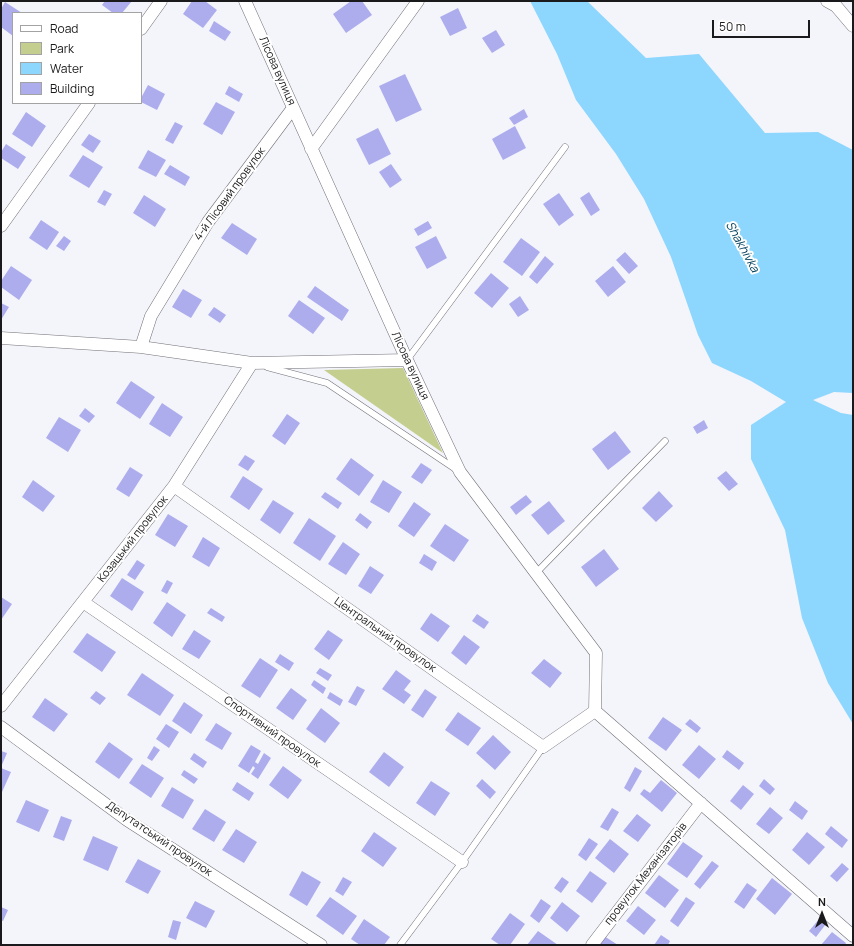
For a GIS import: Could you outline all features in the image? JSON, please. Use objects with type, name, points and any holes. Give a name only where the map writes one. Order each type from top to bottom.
[{"type":"street","points":[[142,28],[161,1]]},
{"type":"street","name":"Лісова вулиця","points":[[245,1],[407,360],[460,472],[596,653],[595,711]]},
{"type":"street","points":[[311,149],[418,1]]},
{"type":"street","points":[[827,1],[836,6],[853,26]]},
{"type":"street","points":[[1,226],[88,104]]},
{"type":"street","name":"4-й Лісовий провулок","points":[[141,347],[151,316],[208,222],[293,108]]},
{"type":"street","points":[[1,338],[141,347],[252,363],[407,360]]},
{"type":"street","name":"Козацький провулок","points":[[1,706],[174,486],[252,363]]},
{"type":"street","name":"Центральний провулок","points":[[174,486],[543,747]]},
{"type":"street","name":"Спортивний провулок","points":[[83,602],[462,862]]},
{"type":"street","points":[[543,747],[595,711],[853,936]]},
{"type":"street","name":"Депутатський провулок","points":[[1,727],[127,820],[322,945]]},
{"type":"street","name":"провулок Механізаторів","points":[[592,945],[701,803]]},
{"type":"lane","points":[[407,360],[565,147]]},
{"type":"lane","points":[[252,363],[327,383],[460,472]]},
{"type":"lane","points":[[536,573],[665,441]]},
{"type":"lane","points":[[400,945],[462,862],[543,747]]},
{"type":"green space","points":[[403,368],[443,453],[324,370]]},
{"type":"water","name":"Shakhivka","points":[[530,1],[587,1],[646,58],[699,54],[765,133],[818,132],[853,150],[853,393],[834,392],[813,400],[841,413],[853,415],[853,724],[828,683],[802,618],[785,530],[751,459],[751,425],[786,402],[751,381],[712,363],[698,335],[671,257],[644,199],[616,154],[576,100],[557,54]]},
{"type":"building","points":[[105,1],[132,1],[123,12],[112,12],[102,5]]},
{"type":"building","points":[[192,1],[205,1],[217,10],[203,28],[183,14]]},
{"type":"building","points":[[351,1],[362,1],[372,15],[346,33],[333,14]]},
{"type":"building","points":[[5,2],[20,12],[12,12],[12,35],[1,27],[1,9]]},
{"type":"building","points":[[458,8],[467,28],[450,36],[440,17]]},
{"type":"building","points":[[214,21],[231,32],[225,41],[209,31]]},
{"type":"building","points":[[496,30],[505,45],[492,53],[482,38]]},
{"type":"building","points":[[405,74],[422,110],[396,122],[379,86]]},
{"type":"building","points":[[148,85],[165,94],[157,110],[142,102],[142,96]]},
{"type":"building","points":[[229,86],[243,94],[239,102],[225,94]]},
{"type":"building","points":[[216,102],[235,112],[222,135],[203,124]]},
{"type":"building","points":[[524,109],[528,117],[514,125],[509,118]]},
{"type":"building","points":[[26,112],[46,126],[32,147],[12,134]]},
{"type":"building","points":[[175,122],[183,126],[173,144],[165,140]]},
{"type":"building","points":[[515,126],[526,148],[503,160],[492,139]]},
{"type":"building","points":[[378,128],[391,154],[369,165],[356,139]]},
{"type":"building","points":[[89,134],[101,141],[93,153],[81,145]]},
{"type":"building","points":[[6,144],[26,157],[18,169],[1,158],[1,152]]},
{"type":"building","points":[[148,150],[166,160],[156,177],[138,168]]},
{"type":"building","points":[[83,155],[103,167],[89,188],[69,176]]},
{"type":"building","points":[[391,164],[402,180],[390,188],[379,172]]},
{"type":"building","points":[[170,165],[190,177],[185,186],[164,174]]},
{"type":"building","points":[[104,190],[112,194],[105,206],[97,202]]},
{"type":"building","points":[[589,192],[600,210],[591,216],[580,198]]},
{"type":"building","points":[[559,193],[574,215],[559,226],[543,204]]},
{"type":"building","points":[[144,195],[166,209],[155,227],[133,213]]},
{"type":"building","points":[[41,220],[59,232],[47,250],[29,238]]},
{"type":"building","points":[[428,221],[432,228],[418,236],[414,229]]},
{"type":"building","points":[[232,223],[257,239],[247,255],[221,238]]},
{"type":"building","points":[[64,236],[71,241],[64,251],[56,246]]},
{"type":"building","points":[[436,236],[447,258],[427,269],[415,247]]},
{"type":"building","points":[[521,238],[540,252],[522,276],[503,262]]},
{"type":"building","points":[[625,252],[638,266],[629,274],[616,260]]},
{"type":"building","points":[[545,256],[554,264],[537,284],[529,277]]},
{"type":"building","points":[[11,266],[32,280],[19,300],[1,287],[1,281]]},
{"type":"building","points":[[613,266],[626,282],[608,297],[595,281]]},
{"type":"building","points":[[491,273],[509,288],[492,308],[474,293]]},
{"type":"building","points":[[315,286],[349,310],[342,321],[307,297]]},
{"type":"building","points":[[183,289],[202,300],[191,318],[172,307]]},
{"type":"building","points":[[520,296],[529,310],[518,317],[509,304]]},
{"type":"building","points":[[299,300],[325,318],[313,334],[288,316]]},
{"type":"building","points":[[1,303],[9,307],[1,320]]},
{"type":"building","points":[[214,307],[226,315],[220,323],[208,315]]},
{"type":"building","points":[[131,381],[155,397],[140,419],[116,403]]},
{"type":"building","points":[[162,403],[183,417],[170,437],[149,424]]},
{"type":"building","points":[[85,408],[95,416],[89,423],[79,416]]},
{"type":"building","points":[[287,414],[300,423],[285,445],[272,436]]},
{"type":"building","points":[[59,417],[81,430],[68,452],[46,438]]},
{"type":"building","points":[[704,420],[708,428],[697,434],[693,427]]},
{"type":"building","points":[[615,431],[631,452],[608,470],[592,449]]},
{"type":"building","points":[[245,455],[255,461],[248,471],[238,465]]},
{"type":"building","points":[[351,458],[374,475],[359,496],[336,479]]},
{"type":"building","points":[[421,463],[432,470],[422,484],[411,477]]},
{"type":"building","points":[[130,467],[143,475],[129,497],[116,489]]},
{"type":"building","points":[[726,471],[738,484],[729,491],[717,478]]},
{"type":"building","points":[[243,476],[263,489],[249,510],[230,497]]},
{"type":"building","points":[[33,480],[55,496],[43,512],[22,497]]},
{"type":"building","points":[[383,480],[402,492],[389,513],[370,502]]},
{"type":"building","points":[[659,491],[673,506],[656,522],[642,508]]},
{"type":"building","points":[[325,492],[342,503],[338,509],[321,497]]},
{"type":"building","points":[[526,495],[532,502],[516,515],[510,507]]},
{"type":"building","points":[[273,500],[294,513],[280,534],[260,520]]},
{"type":"building","points":[[549,501],[565,521],[548,535],[531,515]]},
{"type":"building","points":[[414,502],[431,514],[414,537],[398,526]]},
{"type":"building","points":[[360,513],[372,522],[367,529],[355,520]]},
{"type":"building","points":[[168,514],[188,526],[175,547],[155,535]]},
{"type":"building","points":[[309,518],[336,536],[320,561],[293,543]]},
{"type":"building","points":[[445,524],[469,540],[454,562],[430,546]]},
{"type":"building","points":[[203,537],[220,548],[209,567],[192,557]]},
{"type":"building","points":[[343,542],[360,554],[346,575],[328,564]]},
{"type":"building","points":[[604,549],[619,569],[596,587],[581,567]]},
{"type":"building","points":[[424,554],[437,562],[432,571],[419,563]]},
{"type":"building","points":[[137,560],[145,565],[135,580],[127,575]]},
{"type":"building","points":[[370,566],[384,575],[371,594],[358,586]]},
{"type":"building","points":[[122,578],[144,592],[132,611],[110,596]]},
{"type":"building","points":[[167,580],[173,583],[167,594],[161,591]]},
{"type":"building","points":[[1,597],[12,604],[1,620]]},
{"type":"building","points":[[167,602],[186,615],[172,637],[153,623]]},
{"type":"building","points":[[211,608],[225,617],[222,622],[207,613]]},
{"type":"building","points":[[431,613],[450,626],[438,642],[420,629]]},
{"type":"building","points":[[477,614],[489,622],[484,629],[472,621]]},
{"type":"building","points":[[194,630],[211,641],[199,659],[182,649]]},
{"type":"building","points":[[328,630],[343,640],[329,660],[314,649]]},
{"type":"building","points":[[87,633],[116,652],[102,672],[73,652]]},
{"type":"building","points":[[464,635],[480,647],[466,665],[451,653]]},
{"type":"building","points":[[280,654],[294,663],[289,671],[275,662]]},
{"type":"building","points":[[260,658],[278,670],[260,698],[241,686]]},
{"type":"building","points":[[544,659],[562,673],[550,688],[531,673]]},
{"type":"building","points":[[320,668],[332,675],[328,681],[316,673]]},
{"type":"building","points":[[396,670],[411,681],[404,690],[411,695],[404,704],[382,689]]},
{"type":"building","points":[[142,673],[174,695],[160,716],[127,695]]},
{"type":"building","points":[[314,680],[326,688],[323,694],[311,685]]},
{"type":"building","points":[[357,686],[365,690],[356,706],[348,702]]},
{"type":"building","points":[[291,688],[307,700],[293,720],[276,708]]},
{"type":"building","points":[[425,689],[437,697],[423,718],[411,710]]},
{"type":"building","points":[[96,691],[106,698],[100,705],[90,698]]},
{"type":"building","points":[[330,692],[343,700],[340,706],[327,698]]},
{"type":"building","points":[[45,698],[68,714],[54,732],[32,717]]},
{"type":"building","points":[[184,702],[203,715],[191,734],[172,721]]},
{"type":"building","points":[[321,708],[340,723],[325,743],[306,729]]},
{"type":"building","points":[[458,712],[481,728],[468,746],[445,730]]},
{"type":"building","points":[[663,717],[682,730],[666,751],[648,738]]},
{"type":"building","points":[[690,719],[701,728],[697,733],[685,724]]},
{"type":"building","points":[[216,723],[232,733],[222,750],[205,740]]},
{"type":"building","points":[[166,724],[179,732],[169,748],[156,739]]},
{"type":"building","points":[[493,735],[511,752],[495,770],[476,753]]},
{"type":"building","points":[[109,742],[133,759],[119,779],[95,762]]},
{"type":"building","points":[[251,745],[261,751],[255,762],[258,764],[264,753],[271,758],[258,779],[251,774],[255,768],[253,766],[249,773],[238,766]]},
{"type":"building","points":[[699,745],[716,759],[699,779],[682,765]]},
{"type":"building","points":[[154,746],[160,750],[152,761],[147,758]]},
{"type":"building","points":[[727,750],[744,763],[739,770],[722,757]]},
{"type":"building","points":[[1,751],[7,753],[1,767]]},
{"type":"building","points":[[384,752],[404,767],[389,787],[369,772]]},
{"type":"building","points":[[194,753],[207,762],[203,768],[190,759]]},
{"type":"building","points":[[142,764],[164,778],[151,798],[129,783]]},
{"type":"building","points":[[283,766],[302,780],[288,799],[269,785]]},
{"type":"building","points":[[635,767],[642,771],[630,792],[624,788]]},
{"type":"building","points":[[1,768],[11,772],[2,792],[1,791]]},
{"type":"building","points":[[184,770],[198,779],[194,784],[181,775]]},
{"type":"building","points":[[482,779],[496,792],[490,799],[476,786]]},
{"type":"building","points":[[764,779],[775,789],[770,795],[759,786]]},
{"type":"building","points":[[661,780],[677,793],[662,812],[640,794],[644,789],[650,793]]},
{"type":"building","points":[[431,781],[450,793],[435,816],[416,803]]},
{"type":"building","points":[[237,782],[254,793],[249,801],[232,790]]},
{"type":"building","points":[[743,785],[754,794],[741,810],[730,801]]},
{"type":"building","points":[[172,787],[194,800],[183,819],[161,806]]},
{"type":"building","points":[[26,800],[49,810],[39,832],[16,822]]},
{"type":"building","points":[[795,801],[808,811],[802,820],[789,810]]},
{"type":"building","points":[[770,807],[783,818],[769,834],[756,824]]},
{"type":"building","points":[[612,808],[619,812],[608,831],[600,827]]},
{"type":"building","points":[[205,809],[226,822],[214,842],[192,829]]},
{"type":"building","points":[[637,814],[651,825],[638,842],[623,831]]},
{"type":"building","points":[[61,816],[72,820],[64,841],[53,837]]},
{"type":"building","points":[[831,826],[848,840],[842,848],[825,834]]},
{"type":"building","points":[[236,829],[257,842],[244,863],[222,850]]},
{"type":"building","points":[[374,832],[397,848],[383,867],[361,851]]},
{"type":"building","points":[[807,832],[825,847],[809,865],[792,850]]},
{"type":"building","points":[[93,836],[118,847],[108,871],[83,860]]},
{"type":"building","points":[[589,838],[598,844],[586,861],[578,855]]},
{"type":"building","points":[[610,839],[629,854],[614,873],[595,858]]},
{"type":"building","points":[[683,842],[703,856],[687,878],[667,864]]},
{"type":"building","points":[[138,859],[161,871],[148,894],[125,882]]},
{"type":"building","points":[[712,861],[719,866],[700,889],[694,884]]},
{"type":"building","points":[[842,863],[849,869],[837,882],[830,876]]},
{"type":"building","points":[[302,871],[321,882],[307,906],[289,895]]},
{"type":"building","points":[[590,871],[607,883],[592,903],[576,891]]},
{"type":"building","points":[[659,875],[679,890],[665,908],[645,893]]},
{"type":"building","points":[[343,877],[352,882],[343,896],[335,891]]},
{"type":"building","points":[[562,877],[569,882],[561,893],[554,888]]},
{"type":"building","points":[[772,878],[792,894],[775,915],[756,899]]},
{"type":"building","points":[[747,883],[757,890],[744,909],[734,902]]},
{"type":"building","points":[[330,897],[357,916],[343,935],[316,916]]},
{"type":"building","points":[[686,897],[695,903],[678,927],[670,921]]},
{"type":"building","points":[[541,899],[551,906],[539,923],[530,916]]},
{"type":"building","points":[[195,901],[215,911],[206,928],[186,918]]},
{"type":"building","points":[[562,902],[580,916],[567,932],[550,918]]},
{"type":"building","points":[[638,906],[656,920],[644,935],[626,921]]},
{"type":"building","points":[[1,907],[8,910],[3,921],[1,920]]},
{"type":"building","points":[[510,913],[525,924],[510,945],[500,945],[491,939]]},
{"type":"building","points":[[820,918],[826,924],[816,937],[809,931]]},
{"type":"building","points":[[364,919],[390,937],[384,945],[360,945],[351,939]]},
{"type":"building","points":[[173,920],[181,922],[176,940],[168,937]]},
{"type":"building","points":[[538,931],[558,945],[527,945]]},
{"type":"building","points":[[832,932],[846,943],[845,945],[821,945]]},
{"type":"building","points":[[661,935],[670,941],[668,945],[654,945]]},
{"type":"building","points":[[604,936],[618,945],[597,945]]}]
